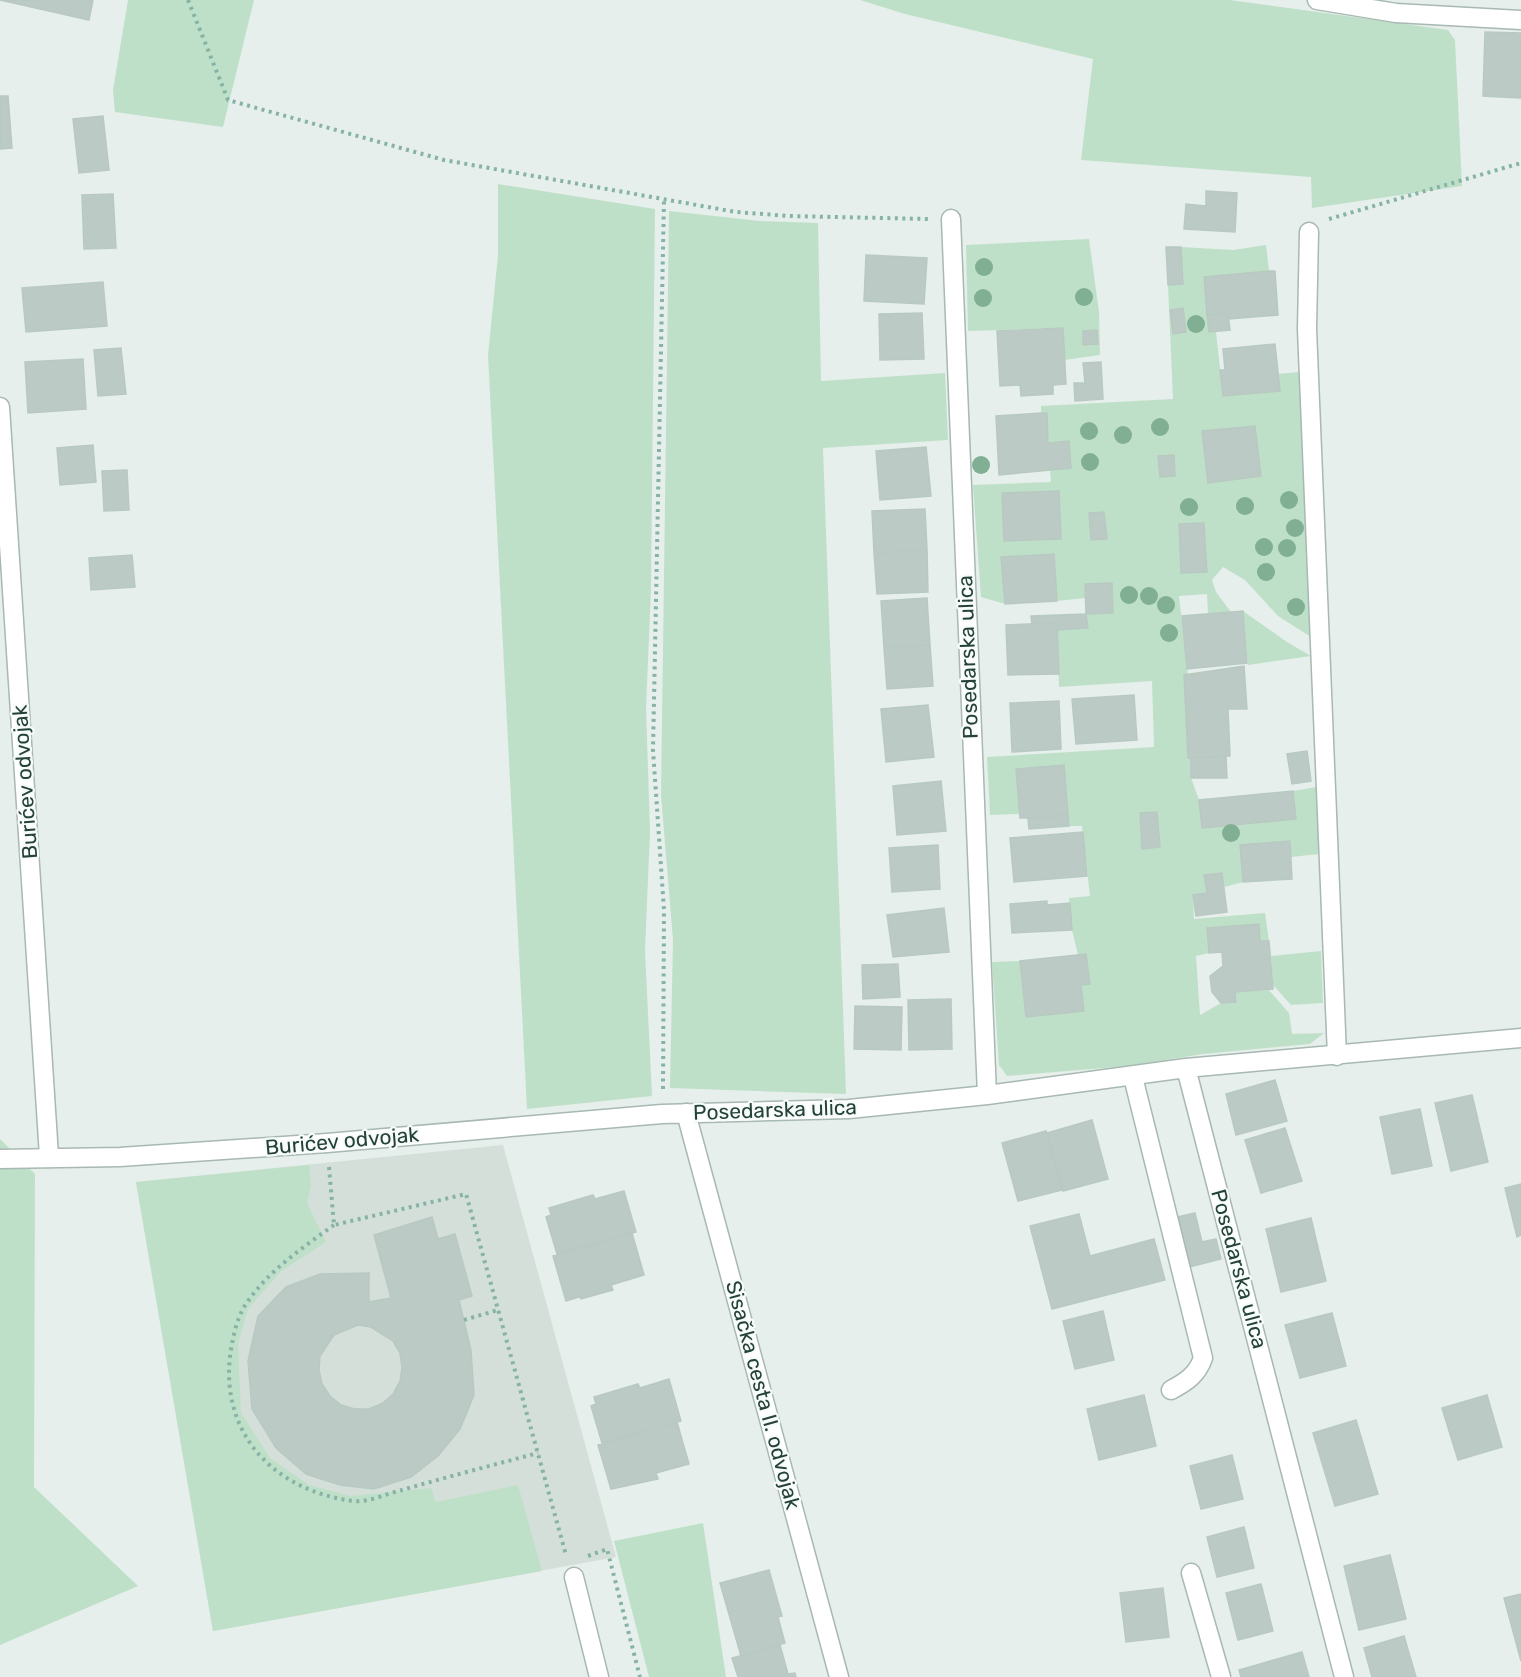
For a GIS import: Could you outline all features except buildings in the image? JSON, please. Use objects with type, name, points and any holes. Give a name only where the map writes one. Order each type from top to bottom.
[{"type":"street","points":[[1317,0],[1396,12],[1521,20]]},
{"type":"street","name":"Posedarska ulica","points":[[951,219],[987,1095]]},
{"type":"street","points":[[1309,232],[1307,329],[1336,1056]]},
{"type":"street","name":"Burićev odvojak","points":[[0,407],[49,1156]]},
{"type":"street","name":"Posedarska ulica","points":[[563,1122],[662,1114],[849,1109],[987,1095],[1186,1068],[1521,1038]]},
{"type":"street","name":"Posedarska ulica","points":[[1186,1068],[1344,1677]]},
{"type":"street","points":[[1133,1077],[1203,1358],[1199,1369],[1188,1380],[1171,1390]]},
{"type":"street","name":"Sisačka cesta II. odvojak","points":[[686,1113],[838,1677]]},
{"type":"street","name":"Burićev odvojak","points":[[0,1159],[49,1156],[120,1157],[327,1143],[563,1122]]},
{"type":"street","points":[[574,1566],[599,1677]]},
{"type":"street","points":[[1191,1573],[1221,1677]]},
{"type":"path","points":[[188,0],[228,100],[444,160],[736,212],[789,216],[951,219]]},
{"type":"path","points":[[1309,232],[1316,223],[1521,163]]},
{"type":"path","points":[[662,1114],[664,910],[653,750],[664,199]]},
{"type":"path","points":[[327,1143],[333,1225]]},
{"type":"path","points":[[538,1453],[357,1502],[324,1496],[287,1478],[257,1453],[238,1425],[227,1382],[232,1346],[244,1305],[290,1258],[333,1225],[466,1194],[538,1453],[574,1566],[607,1549],[640,1677]]},
{"type":"path","points":[[464,1320],[498,1310]]},
{"type":"shaded area","points":[[503,1145],[616,1557],[213,1631],[136,1182]]},
{"type":"green space","points":[[128,0],[254,0],[223,127],[115,112],[113,90]]},
{"type":"green space","points":[[860,0],[1230,0],[1448,30],[1455,40],[1462,186],[1312,208],[1311,177],[1081,160],[1093,59],[905,14]]},
{"type":"green space","points":[[498,184],[655,209],[651,589],[646,708],[650,831],[645,951],[652,1096],[527,1109],[488,355],[498,255]]},
{"type":"green space","points":[[669,211],[760,221],[818,223],[821,381],[945,373],[948,440],[823,448],[846,1094],[670,1088],[673,940],[661,795]]},
{"type":"green space","points":[[1089,239],[1099,312],[1100,355],[1064,360],[1062,328],[968,331],[966,245]]},
{"type":"green space","points":[[1266,245],[1269,271],[1204,277],[1209,332],[1216,332],[1223,396],[1279,391],[1278,374],[1299,372],[1311,637],[1278,616],[1245,580],[1223,567],[1212,580],[1216,592],[1231,612],[1208,614],[1207,594],[1179,596],[1188,675],[1184,676],[1188,758],[1191,758],[1191,778],[1199,800],[1203,828],[1296,819],[1293,791],[1317,787],[1319,854],[1291,857],[1290,842],[1240,845],[1243,882],[1224,887],[1205,875],[1207,893],[1193,895],[1194,919],[1265,913],[1269,941],[1260,941],[1259,924],[1207,928],[1209,953],[1196,956],[1200,1015],[1221,1003],[1235,1002],[1235,992],[1269,990],[1289,1013],[1292,1034],[1324,1033],[1310,1044],[1203,1054],[1129,1066],[1007,1076],[999,1065],[992,962],[1020,961],[1026,1017],[1083,1011],[1081,985],[1089,984],[1086,955],[1078,955],[1072,930],[1069,898],[1090,896],[1082,826],[1069,826],[1064,765],[1020,814],[990,815],[987,757],[1154,747],[1152,681],[1059,687],[1057,630],[1088,627],[1086,614],[1113,613],[1112,583],[1085,584],[1086,598],[1057,601],[1054,554],[1002,557],[1005,604],[981,597],[973,485],[1051,482],[1050,469],[1069,442],[1048,443],[1047,413],[1041,413],[1041,406],[1173,399],[1168,285],[1183,284],[1181,247],[1233,250]],"holes":[[[1174,455],[1175,476],[1160,477],[1158,456]],[[1157,812],[1160,847],[1142,849],[1140,814]]]},
{"type":"green space","points":[[1243,611],[1287,642],[1311,656],[1248,665]]},
{"type":"green space","points":[[1321,951],[1323,1003],[1291,1005],[1273,985],[1271,956]]},
{"type":"green space","points":[[0,1139],[35,1174],[34,1487],[138,1586],[0,1645]]},
{"type":"green space","points":[[309,1165],[311,1186],[307,1203],[326,1242],[280,1272],[248,1309],[238,1344],[241,1413],[270,1458],[309,1485],[351,1496],[431,1488],[436,1502],[518,1485],[542,1571],[213,1631],[136,1182]]},
{"type":"green space","points":[[703,1523],[726,1677],[649,1677],[614,1541]]}]
